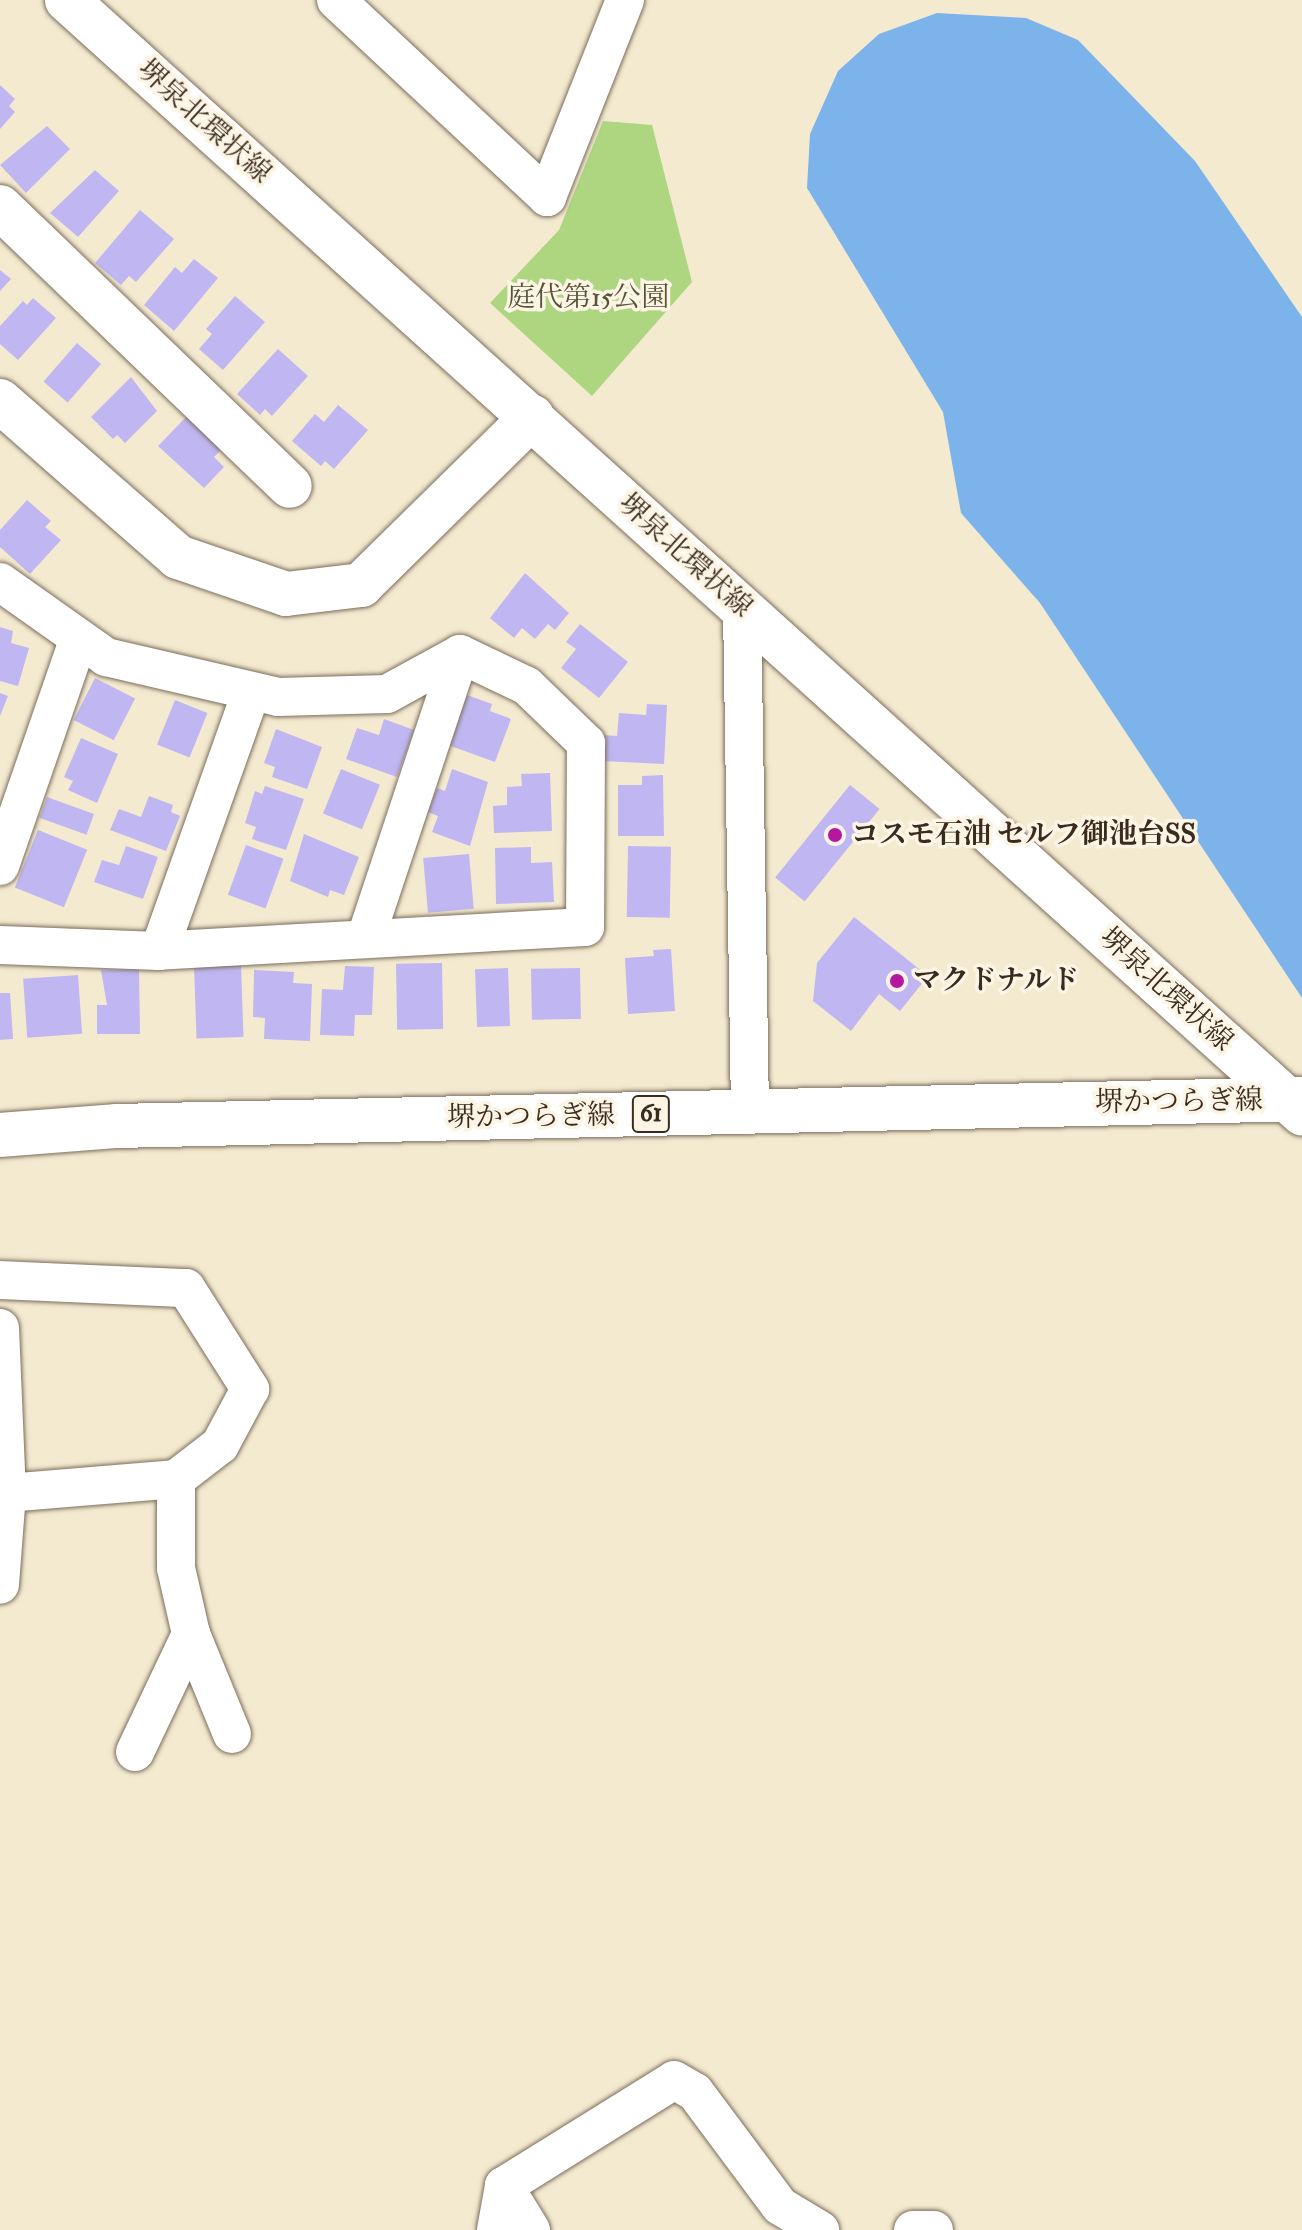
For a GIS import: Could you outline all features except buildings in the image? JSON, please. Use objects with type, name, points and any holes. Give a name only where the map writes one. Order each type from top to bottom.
[{"type":"main road","name":"堺泉北環状線","points":[[67,0],[1297,1104]]},
{"type":"main road","points":[[0,207],[290,486]]},
{"type":"main road","points":[[0,401],[178,557],[286,594],[361,585],[532,417]]},
{"type":"main road","name":"堺かつらぎ線","points":[[0,1135],[116,1126],[1297,1104]]},
{"type":"street","points":[[336,0],[547,197],[625,0]]},
{"type":"street","points":[[0,582],[78,641],[106,657],[278,697],[387,694],[460,654]]},
{"type":"street","points":[[742,607],[750,1112]]},
{"type":"street","points":[[0,866],[78,641]]},
{"type":"street","points":[[0,945],[159,951],[585,927],[586,743],[527,686],[460,654]]},
{"type":"street","points":[[366,937],[460,654]]},
{"type":"street","points":[[159,951],[251,692]]},
{"type":"street","points":[[0,1280],[186,1288],[250,1389],[220,1445],[176,1479],[7,1493]]},
{"type":"street","points":[[0,1328],[7,1493],[0,1585]]},
{"type":"street","points":[[176,1479],[176,1568],[191,1634],[232,1734]]},
{"type":"street","points":[[135,1752],[191,1634]]},
{"type":"street","points":[[496,2230],[504,2186],[674,2080],[695,2092],[780,2206],[820,2230]]},
{"type":"street","points":[[504,2186],[531,2230]]},
{"type":"street","points":[[913,2230],[934,2230]]},
{"type":"green space","name":"庭代第15公園","points":[[603,121],[652,125],[692,282],[592,396],[490,303],[559,230]]},
{"type":"water","points":[[937,13],[1026,18],[1078,40],[1195,161],[1302,317],[1302,998],[1040,603],[961,513],[943,412],[807,188],[810,134],[838,71],[879,34]]},
{"type":"place","name":"コスモ石油 セルフ御池台SS","points":[[835,835]]},
{"type":"place","name":"マクドナルド","points":[[897,981]]}]
